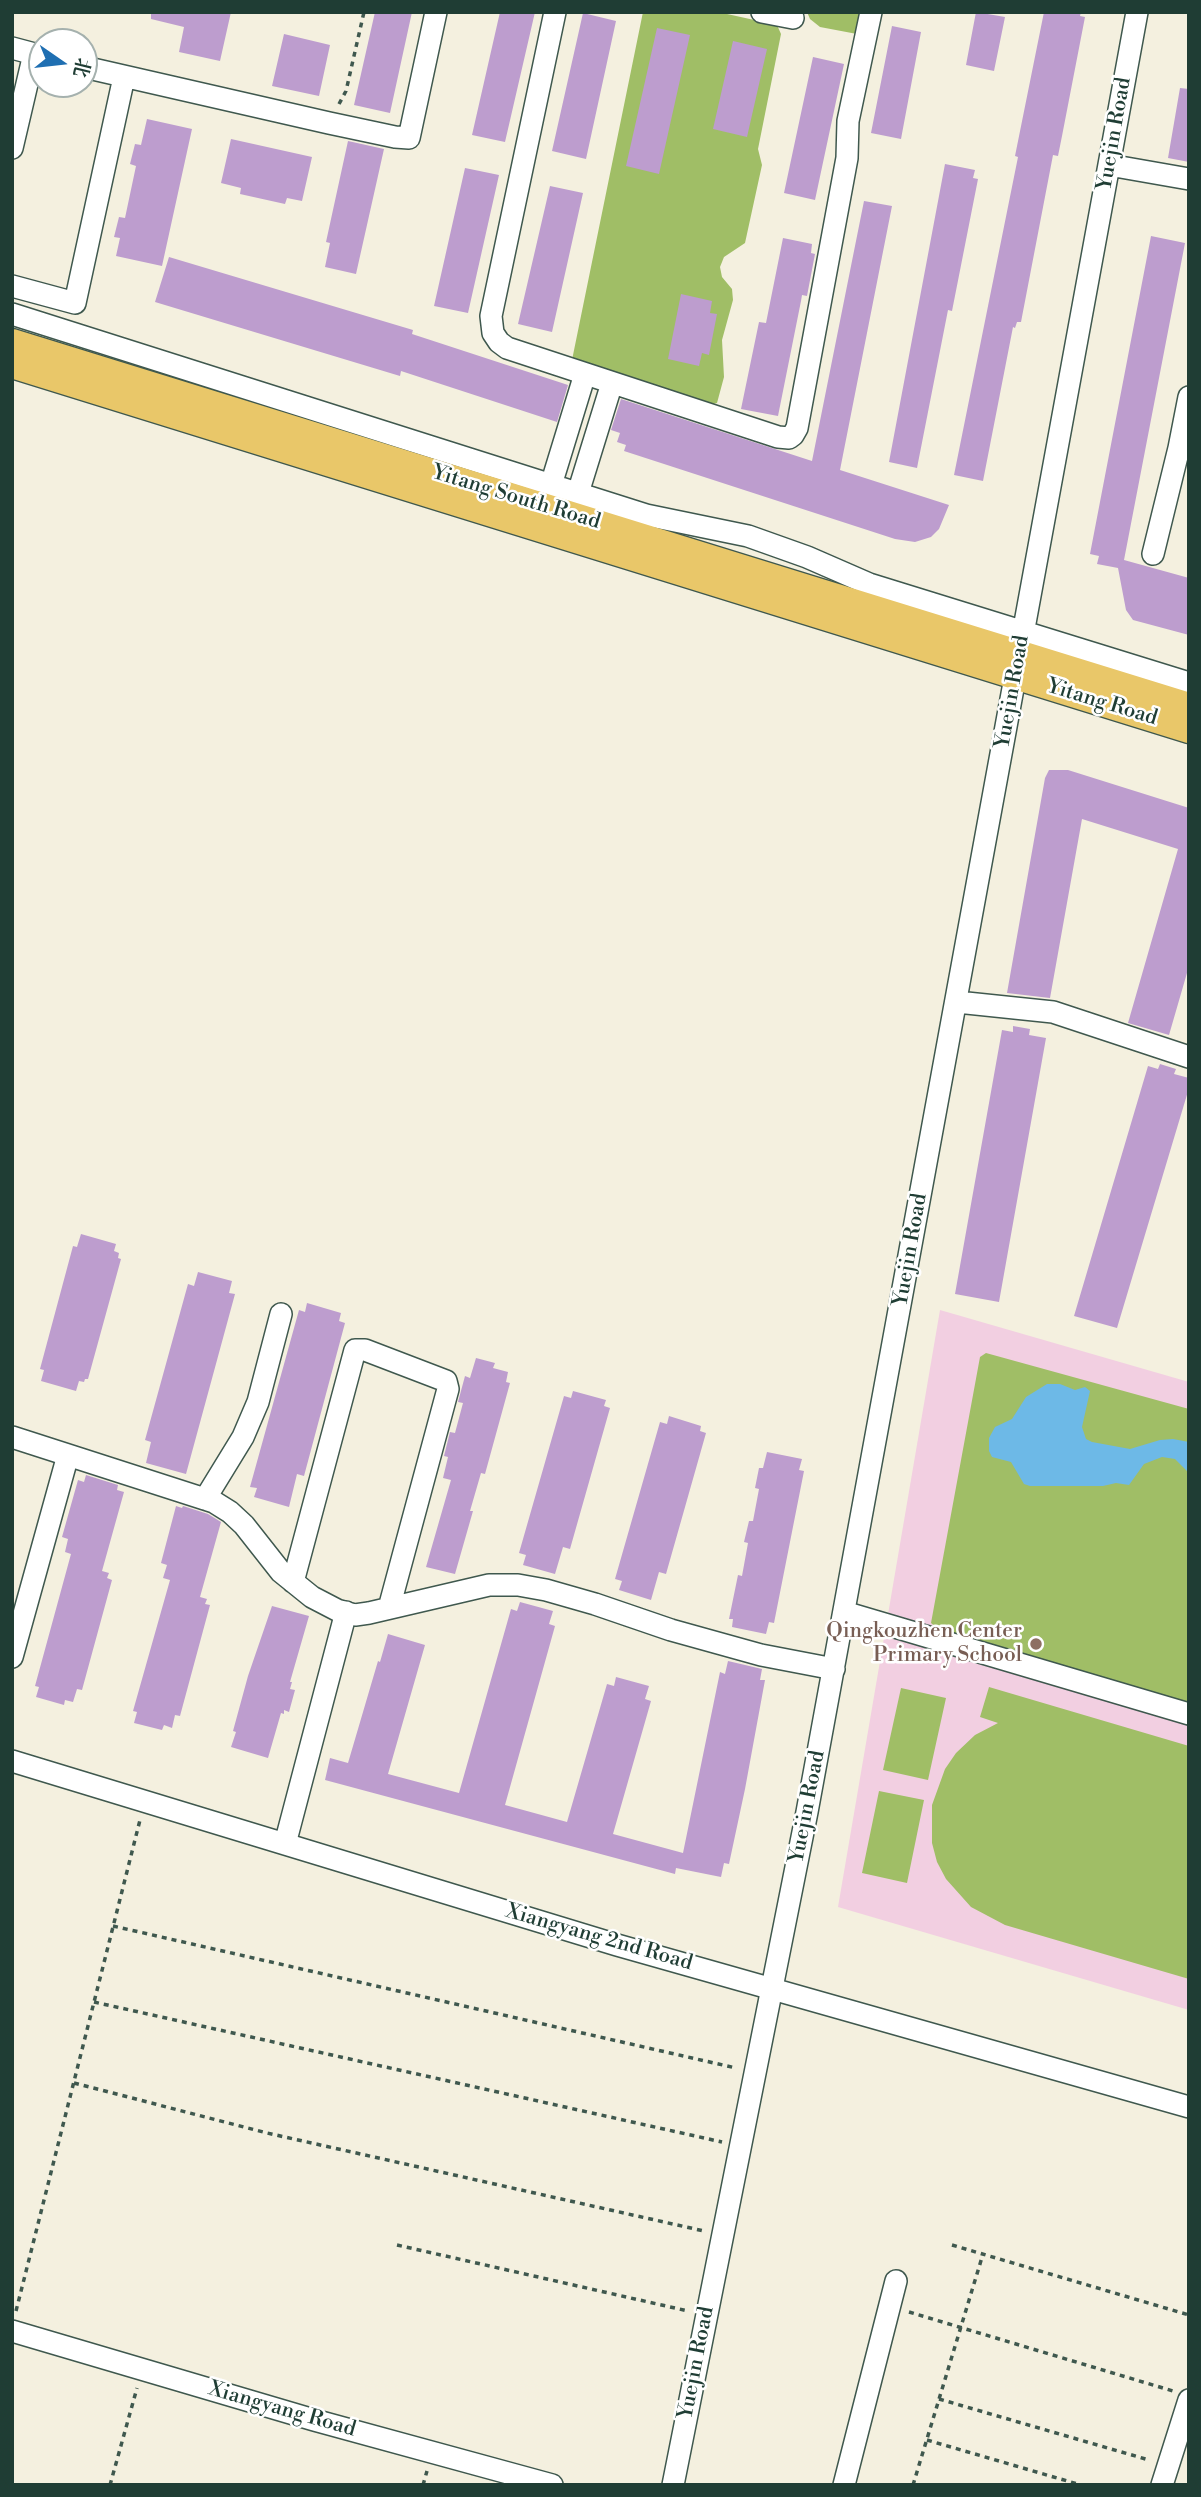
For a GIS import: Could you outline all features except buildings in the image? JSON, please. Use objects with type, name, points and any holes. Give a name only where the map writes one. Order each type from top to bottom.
[{"type":"main road","name":"Yitang South Road","points":[[15,336],[1020,654]]},
{"type":"main road","name":"Yitang Road","points":[[1020,654],[1189,706]]},
{"type":"main road","name":"Yitang Road","points":[[1020,654],[1189,730]]},
{"type":"street","points":[[98,70],[329,123],[409,138],[436,12]]},
{"type":"street","points":[[555,12],[491,316],[491,326],[499,342],[507,348],[778,438],[789,438],[797,428],[848,158],[848,121],[871,12]]},
{"type":"street","points":[[762,12],[793,18]]},
{"type":"street","name":"Yuejin Road","points":[[673,2485],[834,1669],[1137,12]]},
{"type":"street","points":[[124,77],[75,303],[20,288],[15,336],[551,485],[646,515],[748,536],[807,557],[1020,654],[1189,682]]},
{"type":"street","points":[[12,148],[28,91]]},
{"type":"street","points":[[1109,165],[1189,179]]},
{"type":"street","points":[[551,485],[585,374]]},
{"type":"street","points":[[578,493],[612,383]]},
{"type":"street","points":[[1153,554],[1184,449],[1189,397]]},
{"type":"street","points":[[957,1002],[1053,1012],[1189,1057]]},
{"type":"street","points":[[205,1499],[243,1437],[258,1402],[281,1314]]},
{"type":"street","points":[[293,1582],[355,1350],[365,1350],[446,1381],[448,1389],[389,1608]]},
{"type":"street","points":[[12,1437],[205,1499],[230,1512],[244,1524],[281,1572],[312,1597],[355,1615],[489,1585],[518,1585],[583,1600],[671,1630],[761,1655],[834,1669]]},
{"type":"street","points":[[12,1657],[68,1455]]},
{"type":"street","points":[[285,1844],[346,1612]]},
{"type":"street","points":[[844,1612],[1189,1714]]},
{"type":"street","name":"Xiangyang 2nd Road","points":[[12,1761],[617,1945],[1189,2107]]},
{"type":"street","points":[[844,2485],[896,2281]]},
{"type":"street","name":"Xiangyang Road","points":[[14,2321],[142,2369],[314,2420],[552,2485]]},
{"type":"street","points":[[1165,2475],[1182,2396]]},
{"type":"path","points":[[329,123],[345,91],[363,12]]},
{"type":"path","points":[[14,2321],[145,1801]]},
{"type":"path","points":[[113,1926],[755,2072]]},
{"type":"path","points":[[94,2002],[741,2147]]},
{"type":"path","points":[[74,2083],[267,2133],[723,2235]]},
{"type":"path","points":[[397,2245],[707,2316]]},
{"type":"path","points":[[952,2245],[1189,2315]]},
{"type":"path","points":[[913,2485],[983,2254]]},
{"type":"path","points":[[890,2306],[1182,2396]]},
{"type":"path","points":[[110,2485],[142,2369]]},
{"type":"path","points":[[939,2399],[1165,2475]]},
{"type":"path","points":[[927,2440],[1081,2485]]},
{"type":"shaded area","name":"Qingkouzhen Center Primary School","points":[[940,1310],[1189,1382],[1189,2010],[838,1907]]},
{"type":"green space","points":[[643,12],[718,12],[777,25],[781,34],[758,149],[762,165],[745,243],[724,257],[720,267],[722,277],[732,289],[733,300],[722,340],[724,377],[717,403],[709,405],[572,360]]},
{"type":"green space","points":[[807,12],[862,12],[857,34],[820,27],[810,19]]},
{"type":"green space","points":[[986,1353],[1189,1409],[1189,1704],[937,1628],[931,1623],[980,1357]]},
{"type":"green space","points":[[989,1687],[1189,1746],[1189,1979],[1005,1925],[971,1907],[946,1879],[937,1862],[932,1843],[932,1805],[945,1769],[956,1753],[975,1735],[998,1723],[980,1717]]},
{"type":"green space","points":[[901,1688],[946,1698],[928,1780],[883,1770]]},
{"type":"green space","points":[[879,1791],[924,1800],[907,1883],[862,1873]]},
{"type":"water","points":[[1047,1384],[1060,1384],[1075,1390],[1085,1387],[1090,1391],[1082,1427],[1086,1439],[1092,1442],[1130,1449],[1160,1440],[1189,1442],[1189,1473],[1175,1459],[1162,1457],[1144,1464],[1129,1485],[1024,1484],[1011,1462],[992,1457],[989,1438],[995,1427],[1012,1419],[1026,1397]]},
{"type":"place","name":"Qingkouzhen Center Primary School","points":[[1036,1644]]}]
